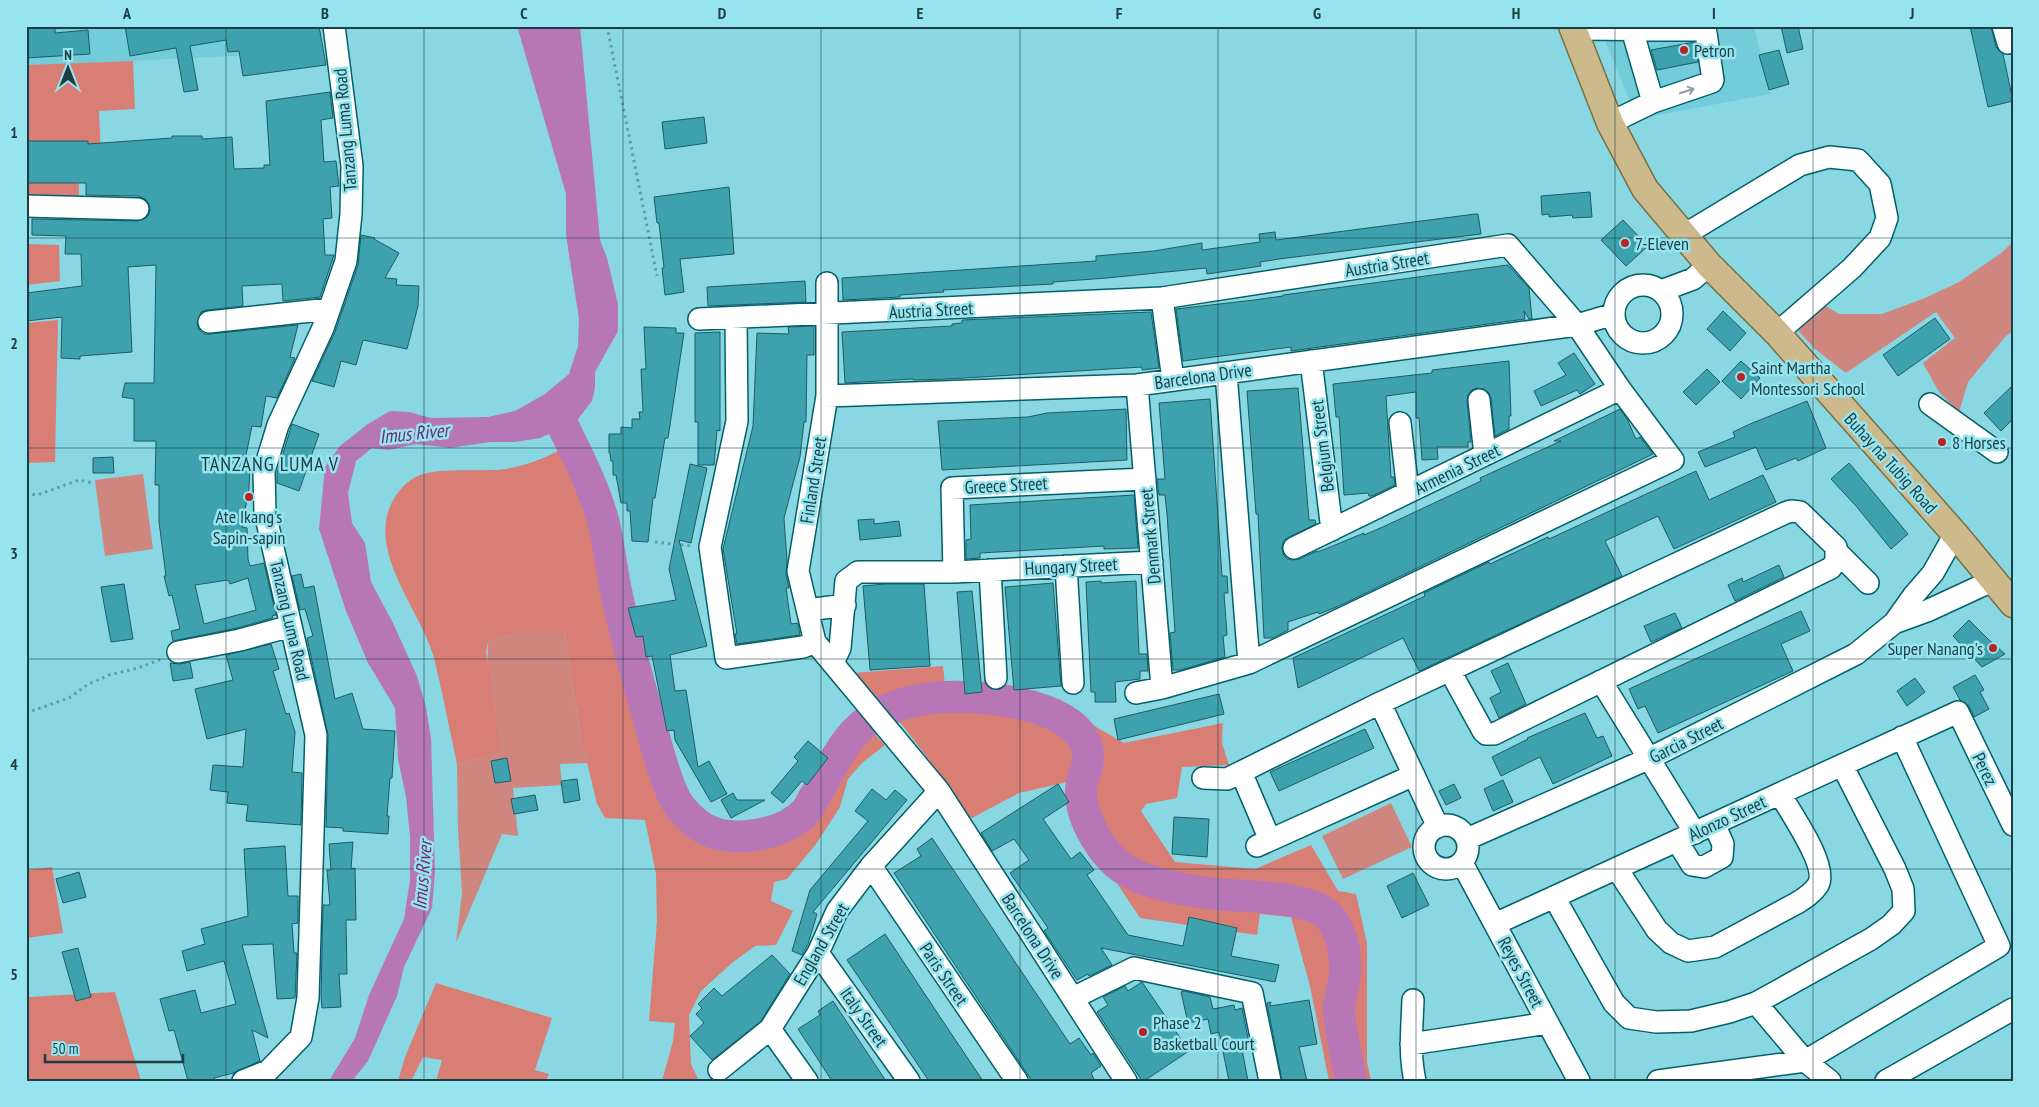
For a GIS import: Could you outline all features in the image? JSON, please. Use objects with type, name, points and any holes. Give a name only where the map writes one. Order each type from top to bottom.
[{"type":"main road","name":"Buhay na Tubig Road","points":[[1572,28],[1610,123],[1646,188],[1709,265],[1777,333],[1955,534],[2013,604]]},
{"type":"street","name":"Tanzang Luma Road","points":[[243,1081],[268,1071],[301,1037],[308,998],[316,735],[265,513],[264,471],[278,425],[323,328],[346,261],[352,214],[352,166],[334,26]]},
{"type":"street","points":[[1632,27],[1654,102]]},
{"type":"street","points":[[1572,28],[1632,27],[1699,30],[1706,33],[1712,82],[1654,102],[1610,123]]},
{"type":"street","points":[[1684,235],[1800,165],[1829,156],[1858,160],[1880,184],[1887,218],[1880,238],[1852,268],[1777,333]]},
{"type":"street","points":[[26,206],[138,209]]},
{"type":"street","name":"Austria Street","points":[[699,319],[827,315],[1162,298],[1508,245],[1577,325]]},
{"type":"street","points":[[1661,291],[1693,279],[1709,265]]},
{"type":"street","name":"Finland Street","points":[[815,642],[798,571],[827,396],[827,283]]},
{"type":"street","points":[[1642,285],[1652,286],[1661,291],[1672,307],[1670,326],[1656,340],[1647,343],[1628,339],[1620,332],[1616,324],[1614,314],[1617,301],[1623,293],[1642,285]]},
{"type":"street","points":[[1162,298],[1173,380]]},
{"type":"street","points":[[209,322],[330,309]]},
{"type":"street","name":"Barcelona Drive","points":[[827,396],[1137,385],[1577,325],[1614,314]]},
{"type":"street","points":[[736,319],[737,421],[710,547],[726,658],[803,647],[815,642]]},
{"type":"street","points":[[1136,693],[1162,688],[1250,663],[1673,460],[1620,389],[1577,325]]},
{"type":"street","name":"Belgium Street","points":[[1311,361],[1332,530]]},
{"type":"street","points":[[1226,373],[1250,663]]},
{"type":"street","name":"Denmark Street","points":[[1137,385],[1162,688]]},
{"type":"street","name":"Armenia Street","points":[[1294,548],[1620,389]]},
{"type":"street","points":[[1479,400],[1485,455]]},
{"type":"street","points":[[1930,404],[1997,452]]},
{"type":"street","points":[[1400,423],[1408,492]]},
{"type":"street","name":"Greece Street","points":[[954,572],[952,488],[1145,479]]},
{"type":"street","points":[[1203,778],[1227,779],[1380,703],[1791,511],[1802,514],[1836,547],[1838,553],[1868,583]]},
{"type":"street","name":"Garcia Street","points":[[1467,839],[1650,758],[1856,654],[1894,623],[1933,573],[1955,534]]},
{"type":"street","points":[[1450,671],[1483,731],[1490,735],[1831,568],[1836,561],[1838,553]]},
{"type":"street","name":"Hungary Street","points":[[845,604],[846,581],[858,572],[954,572],[1152,562]]},
{"type":"street","points":[[1066,566],[1073,683]]},
{"type":"street","points":[[990,570],[996,678]]},
{"type":"street","points":[[1933,573],[1955,598]]},
{"type":"street","name":"Garcia Street","points":[[1894,623],[1927,611],[1994,580]]},
{"type":"street","points":[[808,610],[845,604],[840,648],[833,663]]},
{"type":"street","points":[[178,652],[240,640],[292,626]]},
{"type":"street","name":"Barcelona Drive","points":[[815,642],[859,698],[894,736],[939,791],[1126,1081]]},
{"type":"street","points":[[1602,681],[1696,832]]},
{"type":"street","points":[[1380,703],[1438,827]]},
{"type":"street","name":"Alonzo Street","points":[[1495,924],[1958,712]]},
{"type":"street","name":"Perez","points":[[1958,712],[2013,826]]},
{"type":"street","points":[[1658,1081],[1805,1060],[1999,946],[1902,738]]},
{"type":"street","points":[[1554,898],[1614,1003],[1629,1018],[1656,1022],[1691,1021],[1756,1003],[1871,939],[1891,925],[1904,910],[1903,889],[1895,869],[1842,766]]},
{"type":"street","points":[[1241,772],[1264,843],[1414,775]]},
{"type":"street","name":"England Street","points":[[719,1070],[770,1029],[818,953],[836,911],[871,866],[939,791]]},
{"type":"street","points":[[1617,868],[1657,930],[1671,943],[1688,951],[1715,946],[1797,903],[1819,883],[1820,868],[1815,854],[1780,794]]},
{"type":"street","points":[[1452,826],[1463,833],[1467,839],[1468,851],[1462,863],[1455,868],[1447,870],[1438,868],[1426,856],[1424,848],[1425,839],[1430,832],[1438,827],[1452,826]]},
{"type":"street","name":"Reyes Street","points":[[1462,863],[1578,1081]]},
{"type":"street","name":"Paris Street","points":[[871,866],[1017,1081]]},
{"type":"street","name":"Italy Street","points":[[818,953],[909,1081]]},
{"type":"street","points":[[1073,998],[1134,968],[1252,994],[1270,1081]]},
{"type":"street","points":[[1412,1000],[1411,1044],[1415,1081]]},
{"type":"street","points":[[1756,1003],[1805,1060],[1830,1081]]},
{"type":"street","points":[[1886,1081],[2013,1009]]},
{"type":"street","points":[[1411,1044],[1548,1023]]},
{"type":"street","points":[[770,1029],[807,1081]]},
{"type":"path","points":[[607,26],[657,276]]},
{"type":"path","points":[[26,494],[37,496],[79,480],[93,483]]},
{"type":"path","points":[[655,542],[710,547]]},
{"type":"path","points":[[26,712],[69,698],[87,685],[109,675],[138,668],[178,652]]},
{"type":"shaded area","points":[[26,26],[250,26],[253,55],[26,66]]},
{"type":"shaded area","name":"Petron","points":[[1599,26],[1754,26],[1770,94],[1637,119]]},
{"type":"shaded area","points":[[133,61],[135,109],[99,111],[101,156],[78,156],[79,198],[26,197],[26,65]]},
{"type":"shaded area","points":[[2013,242],[2013,331],[2006,336],[1968,382],[1959,412],[1939,392],[1923,363],[1955,338],[1936,312],[1846,373],[1815,349],[1795,327],[1820,303],[1839,314],[1882,314],[1925,298],[1959,282],[2000,254]]},
{"type":"shaded area","points":[[26,244],[59,245],[60,281],[26,285]]},
{"type":"shaded area","points":[[58,320],[55,462],[26,463],[26,323]]},
{"type":"shaded area","points":[[580,439],[602,491],[620,559],[647,681],[670,765],[679,790],[688,803],[700,812],[721,822],[736,826],[764,824],[782,815],[798,803],[811,787],[823,769],[853,712],[885,745],[862,763],[848,779],[840,807],[816,844],[787,879],[774,882],[771,901],[793,911],[776,945],[755,946],[733,962],[701,991],[689,1015],[691,1064],[699,1081],[662,1081],[673,1041],[675,1023],[649,1021],[657,921],[656,874],[645,820],[605,818],[597,804],[580,733],[565,633],[516,633],[488,642],[486,652],[500,747],[484,757],[457,764],[432,652],[424,631],[395,573],[388,552],[385,532],[388,513],[397,494],[413,479],[420,475],[437,471],[492,470],[516,467],[549,456]]},
{"type":"shaded area","points":[[143,474],[153,549],[105,556],[95,480]]},
{"type":"shaded area","points":[[516,633],[565,633],[580,733],[589,763],[560,764],[562,785],[513,788],[518,836],[502,834],[456,943],[462,893],[458,829],[457,764],[484,757],[488,642]]},
{"type":"shaded area","points":[[943,666],[945,685],[1059,699],[1096,727],[1124,743],[1223,723],[1222,743],[1229,765],[1182,767],[1177,798],[1146,804],[1141,811],[1175,862],[1255,869],[1311,845],[1338,891],[1356,894],[1367,943],[1367,1062],[1371,1081],[1329,1081],[1310,986],[1291,917],[1260,914],[1257,935],[1140,918],[1096,851],[1076,811],[1072,781],[1019,793],[968,820],[938,772],[904,727],[853,673]]},
{"type":"shaded area","points":[[1391,803],[1412,847],[1343,879],[1322,836]]},
{"type":"shaded area","points":[[52,867],[63,933],[26,938],[26,870]]},
{"type":"shaded area","points":[[26,955],[29,997],[115,992],[141,1081],[26,1081]]},
{"type":"shaded area","points":[[436,983],[552,1018],[535,1070],[549,1074],[546,1081],[436,1081],[442,1060],[423,1057],[411,1081],[398,1081],[405,1057]]},
{"type":"water","name":"Imus River","points":[[517,26],[580,26],[600,240],[607,258],[618,304],[618,331],[595,372],[595,388],[592,401],[575,423],[540,438],[515,442],[490,442],[450,448],[416,444],[389,450],[372,448],[356,461],[348,493],[352,523],[365,543],[371,582],[393,623],[417,676],[426,707],[431,739],[435,872],[432,908],[404,967],[397,996],[368,1061],[352,1081],[329,1081],[355,1038],[369,995],[404,919],[410,880],[410,836],[406,797],[398,759],[395,708],[368,663],[346,611],[319,529],[325,467],[340,446],[368,424],[390,411],[409,412],[431,418],[488,417],[515,411],[545,394],[569,374],[578,346],[579,319],[566,235],[566,194]]},
{"type":"building","points":[[26,26],[55,26],[55,33],[88,30],[90,54],[26,58]]},
{"type":"building","points":[[125,26],[319,26],[326,65],[243,76],[239,51],[228,52],[226,40],[190,46],[198,90],[184,92],[176,48],[130,56]]},
{"type":"building","points":[[1781,26],[1798,26],[1803,49],[1787,53]]},
{"type":"building","points":[[1970,26],[1991,26],[1996,47],[2003,54],[2013,101],[1988,107]]},
{"type":"building","points":[[1695,42],[1698,62],[1657,70],[1651,50]]},
{"type":"building","points":[[1779,50],[1789,84],[1769,90],[1759,55]]},
{"type":"building","points":[[330,92],[333,118],[321,120],[324,162],[336,161],[339,186],[330,187],[332,218],[323,219],[325,255],[334,255],[320,297],[283,301],[282,284],[242,286],[243,306],[201,312],[197,323],[199,330],[204,334],[298,325],[290,357],[295,358],[277,398],[266,396],[261,427],[252,426],[244,465],[250,465],[249,488],[242,527],[247,528],[248,559],[250,566],[264,563],[276,615],[272,616],[273,618],[237,628],[173,641],[171,631],[180,629],[172,595],[169,596],[164,576],[166,576],[159,522],[159,485],[155,485],[156,441],[134,441],[134,399],[122,397],[125,383],[154,383],[156,265],[128,267],[132,352],[80,356],[80,359],[61,358],[62,317],[26,321],[26,293],[82,286],[81,254],[65,254],[66,236],[32,235],[32,219],[138,221],[148,216],[149,204],[145,199],[138,196],[86,195],[86,183],[26,183],[26,141],[88,141],[88,144],[172,138],[172,136],[202,136],[202,139],[232,137],[234,169],[264,168],[264,165],[270,165],[266,101]],"holes":[[[248,578],[256,610],[204,624],[195,585],[228,580],[230,584]]]},
{"type":"building","points":[[704,117],[707,143],[665,149],[662,122]]},
{"type":"building","points":[[729,187],[734,254],[680,259],[684,292],[665,295],[659,223],[657,223],[654,197]]},
{"type":"building","points":[[1590,192],[1592,217],[1573,218],[1572,215],[1549,217],[1549,214],[1542,215],[1541,196]]},
{"type":"building","points":[[1478,214],[1481,234],[1279,259],[1260,262],[1261,266],[1207,274],[1206,268],[1053,282],[1053,284],[943,290],[944,292],[900,295],[900,297],[843,300],[842,278],[1096,261],[1096,256],[1154,251],[1202,243],[1202,250],[1260,242],[1259,234],[1275,232],[1276,240]]},
{"type":"building","name":"7-Eleven","points":[[1623,220],[1648,246],[1626,266],[1601,240]]},
{"type":"building","points":[[361,235],[375,238],[399,253],[385,278],[397,279],[396,285],[419,286],[418,306],[407,349],[363,340],[356,365],[341,361],[334,387],[312,381],[335,332],[358,265]]},
{"type":"building","points":[[1508,265],[1529,288],[1532,319],[1529,319],[1524,311],[1525,319],[1291,351],[1291,347],[1183,361],[1176,309]]},
{"type":"building","points":[[805,281],[806,302],[708,306],[707,287]]},
{"type":"building","points":[[1723,311],[1746,333],[1730,351],[1707,329]]},
{"type":"building","points":[[1151,312],[1159,368],[1142,370],[1142,367],[948,379],[845,383],[842,332],[952,326],[952,324],[962,323],[962,320]]},
{"type":"building","points":[[1935,318],[1950,339],[1898,376],[1883,355]]},
{"type":"building","points":[[814,326],[814,355],[807,355],[806,422],[804,422],[800,457],[784,518],[786,574],[789,588],[786,588],[791,624],[798,623],[800,635],[737,644],[723,549],[753,426],[757,333],[789,334],[788,327]]},
{"type":"building","points":[[644,327],[676,328],[676,333],[684,333],[668,438],[665,438],[655,498],[653,498],[648,542],[632,541],[630,511],[627,511],[627,503],[621,503],[616,475],[613,475],[613,461],[611,461],[609,453],[609,434],[621,434],[621,427],[632,428],[632,419],[640,419],[639,412],[643,412],[641,369],[646,369]]},
{"type":"building","points":[[720,332],[720,431],[717,430],[714,465],[698,465],[698,422],[695,422],[695,333]]},
{"type":"building","points":[[1574,353],[1595,384],[1580,394],[1577,390],[1541,406],[1534,391],[1566,375],[1558,363]]},
{"type":"building","points":[[1509,361],[1511,416],[1509,416],[1509,429],[1495,436],[1491,398],[1484,389],[1477,388],[1468,395],[1467,401],[1471,442],[1468,442],[1468,447],[1437,447],[1438,459],[1422,460],[1419,418],[1416,418],[1416,392],[1386,396],[1391,477],[1394,477],[1395,485],[1372,496],[1369,496],[1368,493],[1344,495],[1339,417],[1336,417],[1333,384],[1432,373],[1432,370]]},
{"type":"building","points":[[1741,361],[1760,378],[1741,399],[1722,381]]},
{"type":"building","points":[[1707,369],[1720,382],[1696,405],[1683,392]]},
{"type":"building","points":[[2013,385],[2013,419],[2001,431],[1984,413]]},
{"type":"building","points":[[1298,388],[1309,520],[1315,520],[1316,524],[1283,541],[1283,554],[1287,559],[1299,559],[1385,526],[1481,481],[1480,478],[1561,441],[1554,441],[1620,409],[1636,439],[1640,437],[1653,454],[1339,606],[1319,614],[1318,612],[1288,622],[1288,630],[1273,638],[1264,638],[1258,514],[1256,514],[1247,391]]},
{"type":"building","points":[[1210,399],[1222,576],[1227,576],[1228,593],[1224,593],[1227,635],[1223,636],[1225,657],[1181,670],[1173,670],[1170,633],[1175,632],[1167,514],[1165,495],[1159,495],[1157,479],[1165,479],[1159,403]]},
{"type":"building","points":[[1807,401],[1826,448],[1798,461],[1796,458],[1766,470],[1756,447],[1705,467],[1698,452],[1735,437],[1733,432],[1750,424]]},
{"type":"building","points":[[1126,409],[1127,460],[942,470],[938,421],[1028,417],[1047,413]]},
{"type":"building","points":[[292,424],[319,434],[299,491],[277,483],[277,473]]},
{"type":"building","points":[[113,457],[114,473],[93,473],[93,458]]},
{"type":"building","points":[[1849,463],[1908,534],[1891,549],[1831,479]]},
{"type":"building","points":[[690,464],[707,468],[691,543],[679,540],[707,646],[670,655],[675,691],[686,690],[698,767],[709,761],[727,794],[711,802],[675,740],[674,730],[667,731],[652,656],[646,657],[643,636],[636,637],[628,608],[676,600],[669,569]]},
{"type":"building","points":[[1696,471],[1709,500],[1763,475],[1776,502],[1674,549],[1658,516],[1605,541],[1622,576],[1597,588],[1419,671],[1403,638],[1298,688],[1293,658],[1425,596],[1424,593],[1489,562],[1490,564],[1548,537],[1549,539]]},
{"type":"building","points":[[1134,495],[1138,548],[1104,549],[1104,546],[980,553],[980,558],[966,559],[966,540],[971,539],[970,505]]},
{"type":"building","points":[[874,519],[874,524],[899,521],[901,536],[860,540],[858,520]]},
{"type":"building","points":[[1779,565],[1784,577],[1735,601],[1728,585],[1742,578],[1743,582]]},
{"type":"building","points":[[301,574],[304,588],[314,586],[335,699],[352,693],[363,729],[395,731],[387,816],[389,816],[388,834],[343,831],[343,828],[326,827],[328,735],[307,638],[313,636],[305,609],[300,610],[292,576]]},
{"type":"building","points":[[1101,581],[1101,583],[1136,581],[1139,654],[1147,654],[1148,671],[1140,671],[1140,679],[1115,682],[1116,702],[1095,702],[1095,692],[1091,692],[1086,582]]},
{"type":"building","points":[[1053,583],[1061,686],[1014,690],[1005,587]]},
{"type":"building","points":[[124,584],[133,639],[111,642],[101,587]]},
{"type":"building","points":[[924,584],[930,666],[870,670],[863,586]]},
{"type":"building","points":[[972,591],[982,692],[965,694],[957,592]]},
{"type":"building","points":[[1801,611],[1810,631],[1781,644],[1793,671],[1658,733],[1645,706],[1638,709],[1629,689]]},
{"type":"building","points":[[1675,613],[1682,628],[1651,642],[1644,626]]},
{"type":"building","points":[[1969,620],[2005,654],[1982,667],[1953,636]]},
{"type":"building","points":[[271,644],[279,669],[273,671],[286,714],[289,713],[295,732],[292,772],[302,773],[301,825],[246,821],[248,805],[227,803],[228,792],[210,790],[213,765],[243,767],[246,729],[207,739],[195,689],[233,680],[226,655]]},
{"type":"building","points":[[190,662],[193,678],[173,681],[170,663]]},
{"type":"building","points":[[1508,663],[1526,704],[1499,718],[1490,698],[1501,692],[1491,671]]},
{"type":"building","points":[[1975,675],[1984,690],[1980,692],[1989,709],[1974,717],[1969,706],[1960,700],[1953,687]]},
{"type":"building","points":[[1915,678],[1925,692],[1907,706],[1897,691]]},
{"type":"building","points":[[1219,694],[1224,714],[1118,740],[1114,719]]},
{"type":"building","points":[[1585,713],[1597,738],[1603,736],[1612,756],[1553,784],[1540,757],[1501,776],[1492,757],[1527,738]]},
{"type":"building","points":[[1365,729],[1374,748],[1279,791],[1270,772]]},
{"type":"building","points":[[808,741],[828,758],[807,785],[802,781],[783,803],[771,793],[798,761],[794,757]]},
{"type":"building","points":[[507,758],[511,781],[495,783],[491,761]]},
{"type":"building","points":[[577,779],[580,800],[564,803],[561,781]]},
{"type":"building","points":[[1503,780],[1513,802],[1493,811],[1484,789]]},
{"type":"building","points":[[1058,784],[1069,802],[1043,819],[1071,859],[1080,852],[1094,870],[1087,875],[1128,935],[1183,946],[1189,917],[1237,928],[1231,956],[1279,965],[1275,982],[1101,948],[1112,965],[1077,980],[1044,931],[1048,928],[1010,873],[1029,860],[1014,839],[992,851],[981,833]]},
{"type":"building","points":[[1454,784],[1461,798],[1446,805],[1439,791]]},
{"type":"building","points":[[872,789],[886,800],[895,790],[907,800],[813,912],[817,914],[808,944],[802,955],[792,951],[810,890],[868,821],[855,811]]},
{"type":"building","points":[[733,793],[737,800],[765,800],[731,818],[721,800]]},
{"type":"building","points":[[535,795],[538,810],[514,814],[511,799]]},
{"type":"building","points":[[1174,817],[1209,819],[1207,857],[1172,854]]},
{"type":"building","points":[[932,838],[1070,1044],[1079,1038],[1091,1055],[1093,1053],[1101,1066],[1091,1073],[1095,1081],[1032,1081],[894,873],[921,856],[917,849]]},
{"type":"building","points":[[353,842],[351,869],[355,868],[356,920],[346,920],[347,974],[339,974],[341,1007],[322,1008],[323,905],[330,905],[327,870],[331,870],[329,844]]},
{"type":"building","points":[[285,846],[288,896],[298,896],[298,923],[292,924],[294,953],[297,953],[295,998],[277,999],[273,944],[242,945],[268,1038],[252,1030],[260,1061],[233,1073],[214,1078],[215,1081],[188,1081],[174,1030],[169,1031],[160,999],[195,990],[201,1013],[236,1004],[224,961],[187,971],[182,951],[205,944],[201,929],[248,916],[244,849]]},
{"type":"building","points":[[79,872],[86,897],[63,903],[56,879]]},
{"type":"building","points":[[1413,873],[1429,905],[1402,918],[1387,886]]},
{"type":"building","points":[[885,934],[983,1081],[929,1081],[847,960]]},
{"type":"building","points":[[78,948],[91,997],[76,1001],[62,952]]},
{"type":"building","points":[[772,955],[790,974],[761,1021],[712,1060],[690,1036],[704,1023],[696,1014],[702,1008],[698,1004],[714,988],[722,996]]},
{"type":"building","name":"Phase 2 Basketball Court","points":[[1142,982],[1189,1051],[1144,1081],[1142,1081],[1097,1012],[1108,1005],[1103,997],[1125,986],[1128,991]]},
{"type":"building","points":[[1181,992],[1210,997],[1213,1009],[1234,1005],[1235,1010],[1242,1008],[1249,1043],[1241,1044],[1248,1081],[1229,1081],[1219,1032],[1211,1034],[1208,1019],[1188,1023]]},
{"type":"building","points":[[1309,1000],[1317,1044],[1299,1047],[1307,1081],[1282,1081],[1267,1003],[1271,1002],[1270,1006]]},
{"type":"building","points":[[833,1001],[886,1081],[832,1081],[798,1029],[820,1015],[818,1011]]},
{"type":"waterway","points":[[554,408],[575,449],[603,520],[623,624],[664,772],[675,799],[692,820],[705,829],[717,834],[730,836],[758,835],[785,826],[806,811],[839,753],[855,732],[870,719],[906,703],[944,697],[966,697],[1017,703],[1041,710],[1062,719],[1078,732],[1087,748],[1088,759],[1081,790],[1085,814],[1103,849],[1121,867],[1150,881],[1183,889],[1215,894],[1294,901],[1323,911],[1331,919],[1341,938],[1345,960],[1345,974],[1339,1010],[1342,1037],[1351,1081]]},
{"type":"place","name":"Petron","points":[[1684,50]]},
{"type":"place","name":"7-Eleven","points":[[1625,243]]},
{"type":"place","name":"Saint Martha Montessori School","points":[[1741,377]]},
{"type":"place","name":"8 Horses","points":[[1942,442]]},
{"type":"place","name":"Ate Ikang's Sapin-sapin","points":[[249,497]]},
{"type":"place","name":"Super Nanang's","points":[[1993,648]]},
{"type":"place","name":"Phase 2 Basketball Court","points":[[1143,1032]]},
{"type":"district","name":"TANZANG LUMA V","points":[[270,464]]}]
